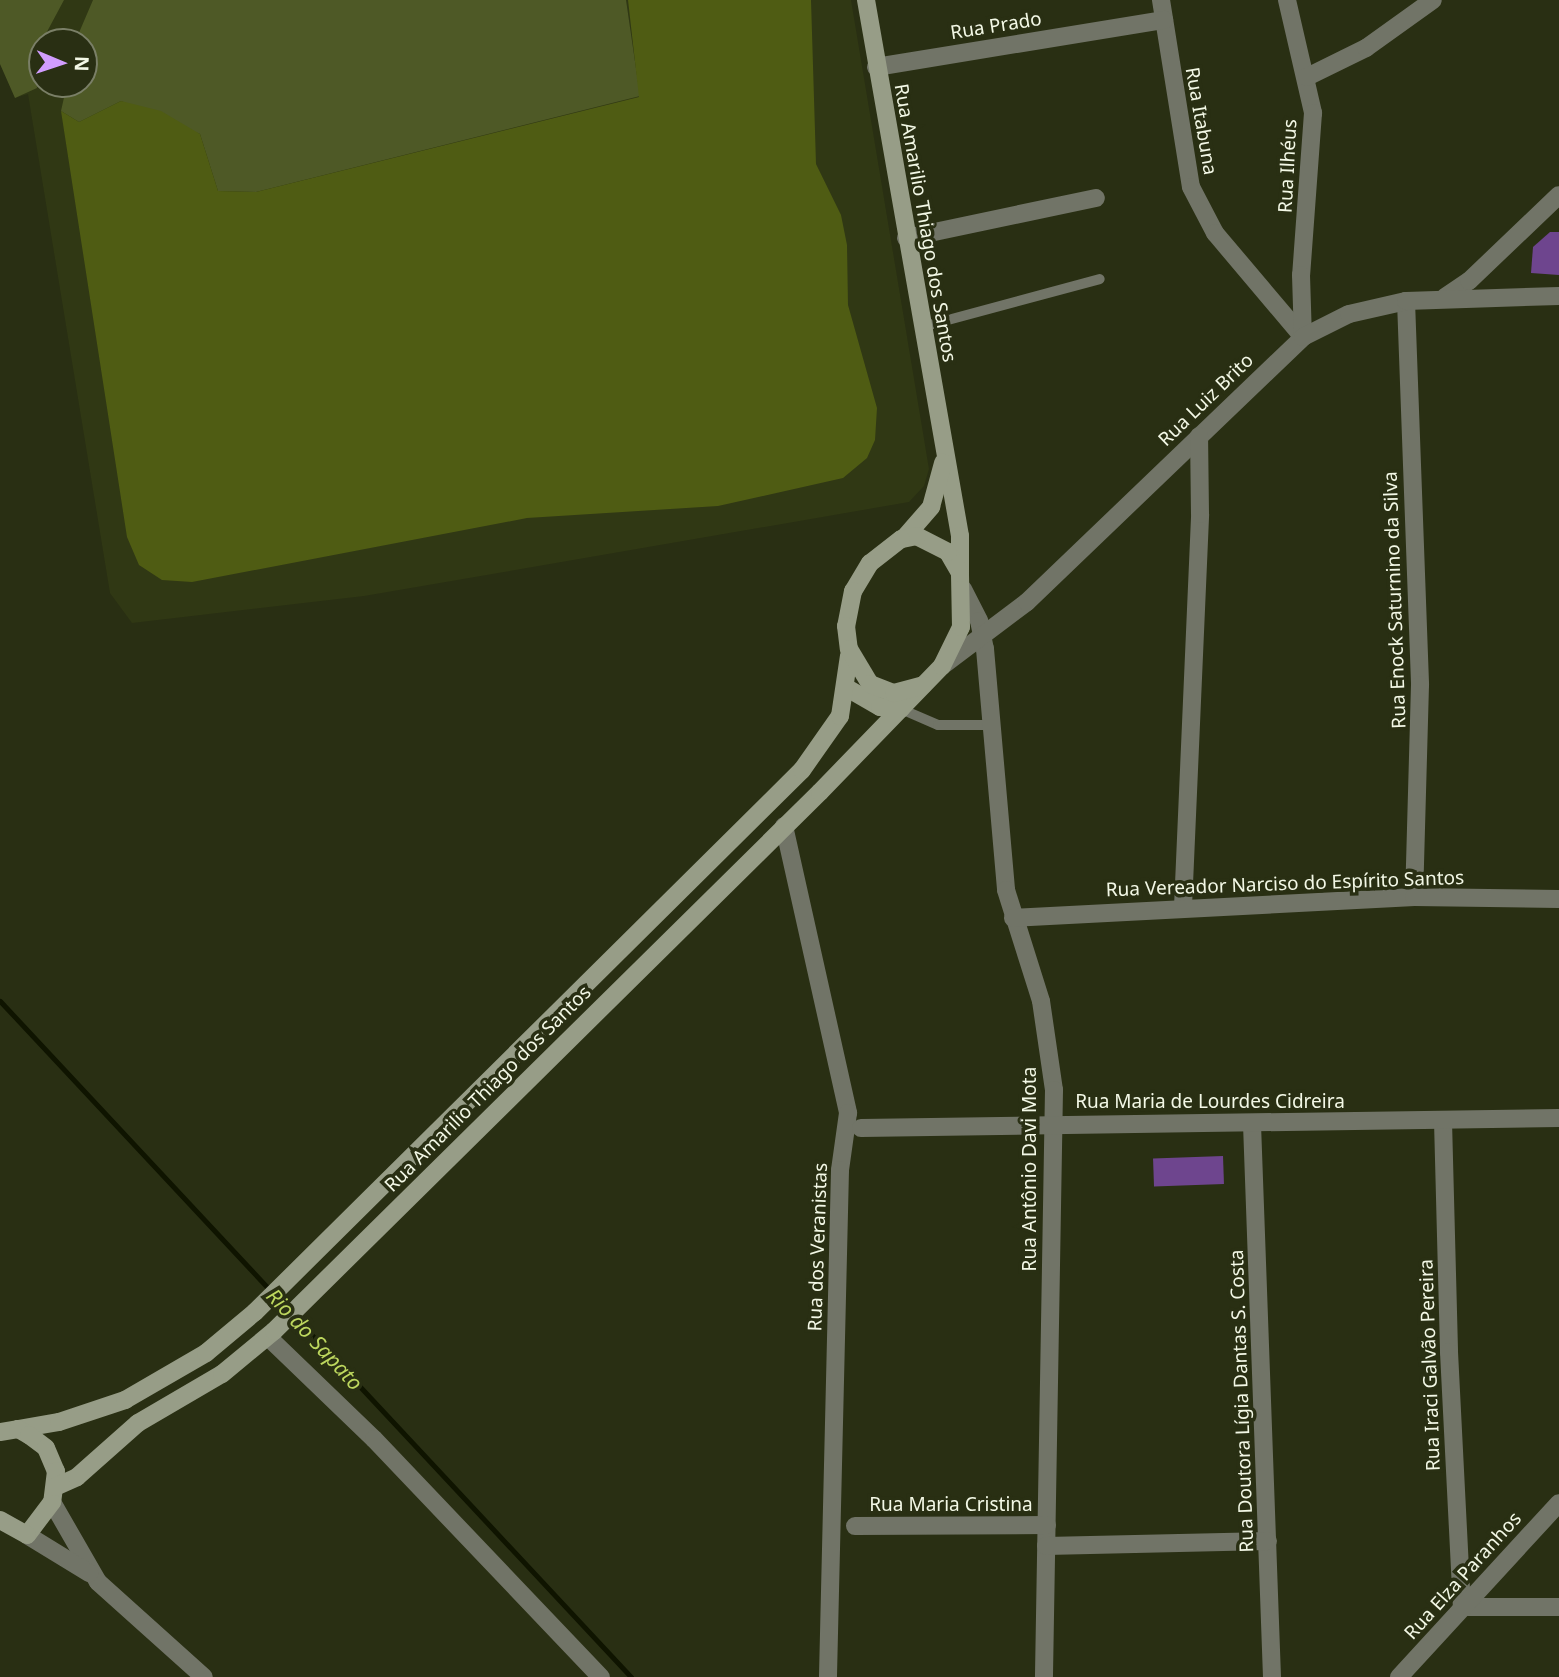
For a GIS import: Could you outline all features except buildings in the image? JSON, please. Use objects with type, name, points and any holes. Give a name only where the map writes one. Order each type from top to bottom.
[{"type":"main road","name":"Rua Amarilio Thiago dos Santos","points":[[866,0],[960,536],[961,581]]},
{"type":"main road","name":"Rua Amarilio Thiago dos Santos","points":[[905,537],[931,507],[944,453]]},
{"type":"main road","points":[[905,537],[928,538],[939,544],[956,561],[961,581],[961,627],[942,666],[923,685],[894,693],[882,690],[862,676],[849,649],[848,607],[860,577],[884,550],[905,537]]},
{"type":"main road","name":"Rua Amarilio Thiago dos Santos","points":[[9,1430],[59,1422],[125,1400],[206,1353],[255,1312],[802,770],[831,735],[848,688],[849,649]]},
{"type":"main road","name":"Rua Amarilio Thiago dos Santos","points":[[53,1494],[77,1477],[138,1423],[222,1374],[271,1334],[785,826],[923,685]]},
{"type":"main road","points":[[848,688],[880,707],[901,709]]},
{"type":"main road","points":[[0,1520],[27,1535],[53,1494],[53,1459],[46,1448],[9,1430]]},
{"type":"street","name":"Rua Itabuna","points":[[1161,0],[1183,156],[1196,198],[1214,233],[1303,337]]},
{"type":"street","name":"Rua Ilhéus","points":[[1287,0],[1307,77],[1314,142],[1301,275],[1303,337]]},
{"type":"street","points":[[1307,77],[1366,48],[1433,0]]},
{"type":"street","name":"Rua Prado","points":[[876,67],[1164,20]]},
{"type":"street","points":[[1445,298],[1469,281],[1559,195]]},
{"type":"street","points":[[906,238],[1096,198]]},
{"type":"street","name":"Rua Luiz Brito","points":[[942,666],[1027,602],[1303,337],[1349,314],[1406,302],[1445,298],[1559,296]]},
{"type":"street","name":"Rua Enock Saturnino da Silva","points":[[1406,302],[1419,685],[1414,897]]},
{"type":"street","points":[[1183,907],[1200,514],[1199,436]]},
{"type":"street","name":"Rua Antônio Davi Mota","points":[[961,581],[982,634],[1000,856],[1013,918],[1047,1030],[1054,1124],[1044,1677]]},
{"type":"street","name":"Rua dos Veranistas","points":[[785,826],[848,1113],[841,1170],[828,1677]]},
{"type":"street","name":"Rua Vereador Narciso do Espírito Santos","points":[[1013,918],[1414,897],[1559,899]]},
{"type":"street","name":"Rua Maria de Lourdes Cidreira","points":[[861,1128],[1559,1118]]},
{"type":"street","name":"Rua Iraci Galvão Pereira","points":[[1443,1121],[1449,1365],[1462,1607]]},
{"type":"street","name":"Rua Doutora Lígia Dantas S. Costa","points":[[1252,1124],[1272,1677]]},
{"type":"street","points":[[271,1334],[601,1677]]},
{"type":"street","points":[[53,1494],[93,1576]]},
{"type":"street","name":"Rua Elza Paranhos","points":[[1399,1677],[1559,1503]]},
{"type":"street","name":"Rua Maria Cristina","points":[[855,1526],[1047,1525]]},
{"type":"street","points":[[27,1535],[93,1576],[204,1677]]},
{"type":"street","points":[[1046,1546],[1268,1541]]},
{"type":"street","points":[[1462,1607],[1559,1607]]},
{"type":"lane","points":[[922,327],[1100,279]]},
{"type":"lane","points":[[901,709],[938,725],[990,725]]},
{"type":"shaded area","points":[[0,0],[851,0],[929,469],[924,486],[909,502],[364,596],[132,623],[110,593],[29,98],[98,98],[98,28],[28,28],[28,94],[15,98],[0,64]]},
{"type":"shaded area","points":[[0,0],[64,0],[49,28],[28,28],[28,92],[15,98],[0,64]]},
{"type":"shaded area","points":[[93,0],[626,0],[640,96],[256,192],[218,191],[200,134],[121,101],[79,122],[61,111],[64,98],[98,98],[98,28],[81,28]]},
{"type":"green space","points":[[628,0],[811,0],[816,164],[841,215],[847,245],[848,305],[877,408],[875,440],[867,458],[843,478],[718,506],[527,518],[192,582],[162,580],[139,565],[127,537],[61,111],[79,122],[121,101],[161,111],[200,134],[218,191],[256,192],[639,97]]},
{"type":"waterway","name":"Rio do Sapato","points":[[0,1001],[631,1677]]}]
